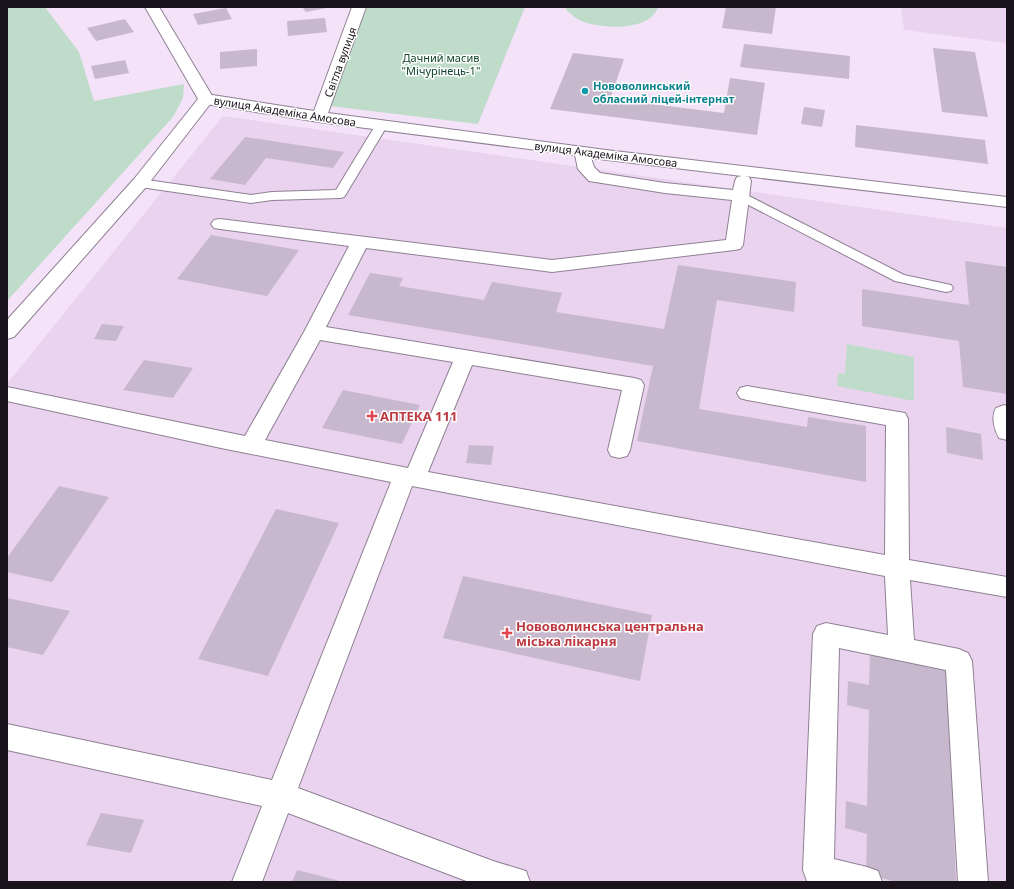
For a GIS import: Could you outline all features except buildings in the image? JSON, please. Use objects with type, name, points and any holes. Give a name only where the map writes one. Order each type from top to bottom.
[{"type":"street","points":[[7,332],[140,183],[206,99],[152,7]]},
{"type":"street","name":"Світла вулиця","points":[[319,117],[359,7]]},
{"type":"street","name":"вулиця Академіка Амосова","points":[[206,99],[381,126],[583,152],[1007,202]]},
{"type":"street","points":[[583,152],[583,161],[586,171],[595,177],[665,188],[741,196]]},
{"type":"street","points":[[220,224],[552,266],[734,246],[744,171]]},
{"type":"street","points":[[251,446],[314,332],[360,242]]},
{"type":"street","points":[[314,332],[634,385],[619,450]]},
{"type":"street","points":[[247,882],[280,796],[410,477],[465,357]]},
{"type":"street","points":[[747,392],[897,419],[897,568],[902,650]]},
{"type":"street","points":[[7,394],[251,446],[410,477],[897,568],[1007,587]]},
{"type":"street","points":[[867,882],[818,870],[826,634],[959,661],[973,882]]},
{"type":"street","points":[[7,737],[280,796],[493,876],[515,882]]},
{"type":"lane","points":[[140,183],[251,199],[272,196],[340,194],[381,126]]},
{"type":"lane","points":[[741,196],[900,278],[946,288]]},
{"type":"shaded area","points":[[901,7],[1007,7],[1007,43],[904,30]]},
{"type":"shaded area","name":"Нововолинська центральна міська лікарня","points":[[223,116],[1007,228],[1007,882],[7,882],[7,384]]},
{"type":"green space","points":[[7,7],[45,7],[79,52],[94,101],[184,84],[183,98],[173,117],[7,301]]},
{"type":"green space","name":"Дачний масив \"Мічурінець-1\"","points":[[366,7],[525,7],[478,124],[330,106]]},
{"type":"green space","points":[[567,7],[658,7],[653,15],[645,21],[635,25],[612,27],[600,26],[581,21],[566,10]]},
{"type":"green space","points":[[847,344],[914,357],[914,401],[837,386],[838,373],[845,374]]},
{"type":"place","name":"Нововолинський обласний ліцей-інтернат","points":[[585,91]]},
{"type":"place","name":"АПТЕКА 111","points":[[372,416]]},
{"type":"place","name":"Нововолинська центральна міська лікарня","points":[[507,633]]}]
